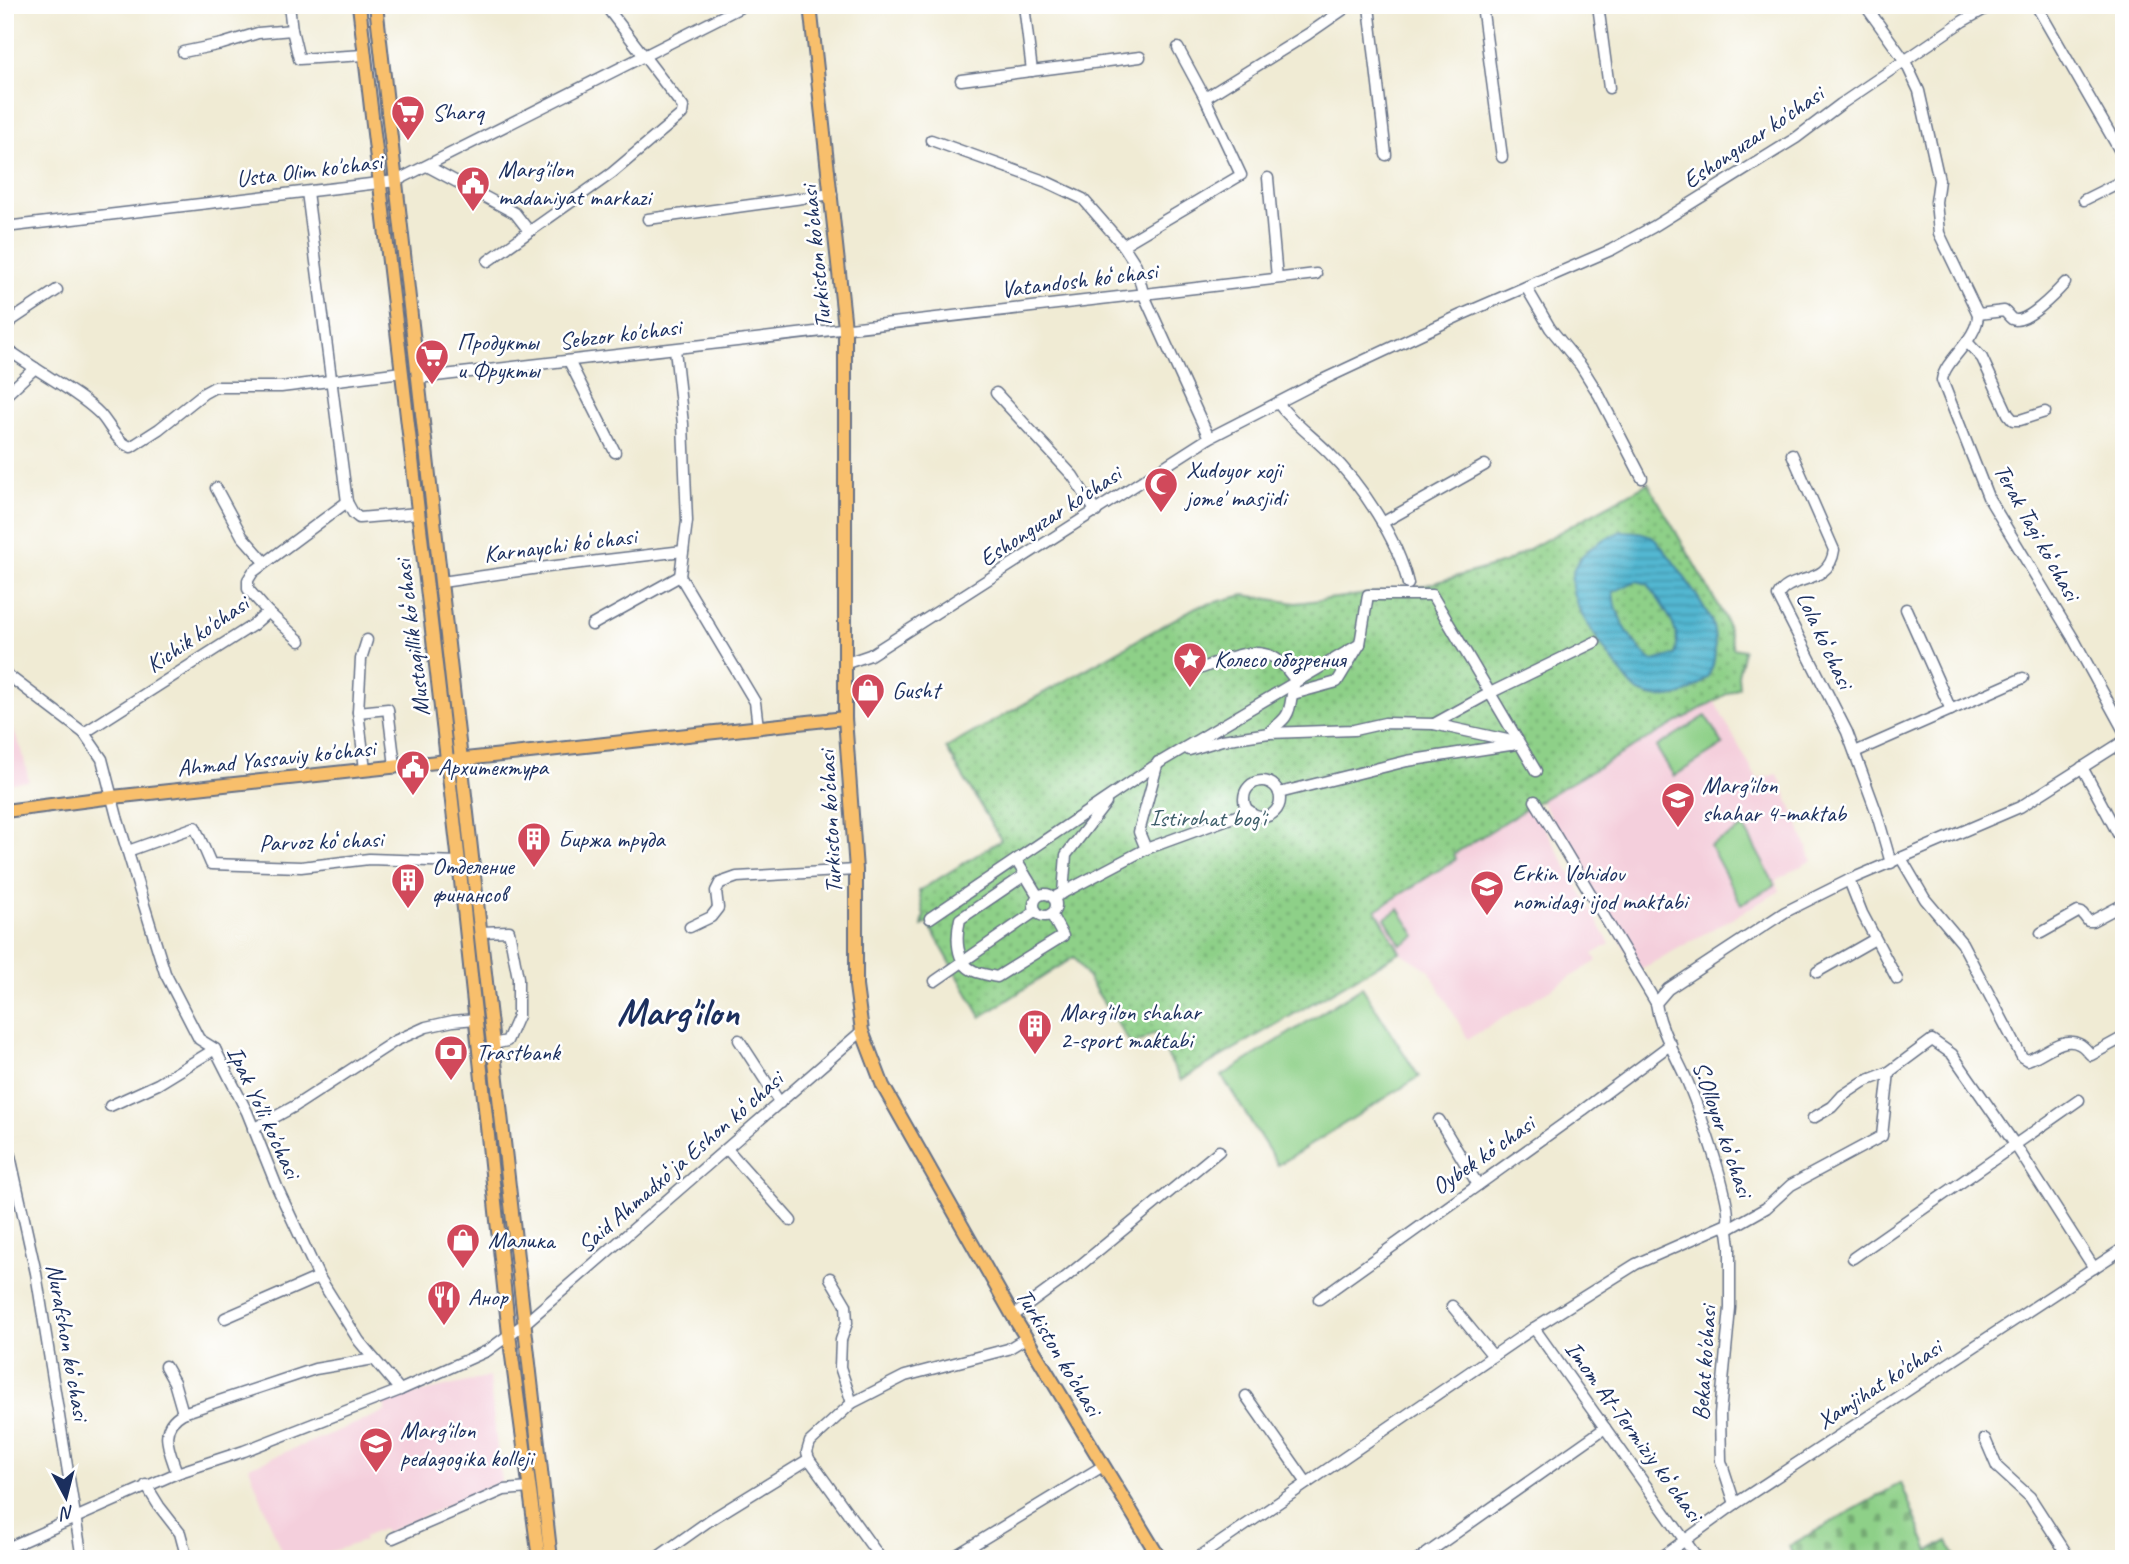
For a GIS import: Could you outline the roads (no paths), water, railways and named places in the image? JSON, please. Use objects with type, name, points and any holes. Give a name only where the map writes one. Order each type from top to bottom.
[{"type":"main road","name":"Mustaqillik koʻchasi","points":[[359,5],[459,862],[509,1334],[539,1559]]},
{"type":"main road","name":"Mustaqillik koʻchasi","points":[[376,5],[551,1559]]},
{"type":"main road","name":"Turkiston ko’chasi","points":[[810,5],[845,328],[845,718],[856,870],[856,986],[862,1031],[883,1086],[1013,1316],[1160,1559]]},
{"type":"main road","name":"Ahmad Yassaviy ko'chasi","points":[[5,811],[365,769],[845,718]]},
{"type":"street","points":[[289,5],[299,59],[364,55]]},
{"type":"street","points":[[488,261],[612,173],[682,114],[683,107],[605,5]]},
{"type":"street","name":"Usta Olim ko'chasi","points":[[5,227],[396,181],[746,5]]},
{"type":"street","points":[[1024,5],[1032,71]]},
{"type":"street","points":[[1205,98],[1350,5]]},
{"type":"street","points":[[1482,5],[1502,157]]},
{"type":"street","points":[[1598,5],[1609,88]]},
{"type":"street","points":[[1865,5],[1905,61],[1919,91],[1939,180],[1936,218],[1939,233],[1978,314],[2004,311],[2013,319],[2019,320],[2038,309],[2065,283]]},
{"type":"street","name":"Eshonguzar ko'chasi","points":[[844,664],[870,655],[1209,438],[1330,377],[1611,250],[1653,227],[1796,138],[1963,20],[1992,5]]},
{"type":"street","points":[[2036,5],[2124,158]]},
{"type":"street","points":[[1372,6],[1386,155]]},
{"type":"street","points":[[183,52],[258,33],[292,30]]},
{"type":"street","points":[[1123,245],[1241,174],[1178,48]]},
{"type":"street","points":[[961,80],[1140,57]]},
{"type":"street","points":[[932,140],[1047,182],[1083,199],[1123,245],[1136,265],[1143,293],[1209,438]]},
{"type":"street","points":[[427,166],[515,213],[529,231]]},
{"type":"street","points":[[1268,178],[1278,278]]},
{"type":"street","points":[[2084,200],[2124,180]]},
{"type":"street","points":[[307,192],[347,502],[359,518],[418,513]]},
{"type":"street","points":[[648,219],[832,194]]},
{"type":"street","name":"Vatandosh koʻchasi","points":[[827,330],[1317,274]]},
{"type":"street","points":[[1526,287],[1550,328],[1581,366],[1599,395],[1642,478]]},
{"type":"street","points":[[5,328],[12,320],[57,290]]},
{"type":"street","name":"Terak Tagi koʻchasi","points":[[1978,314],[1977,323],[1967,342],[1944,372],[1942,380],[1988,497],[2073,638],[2124,731]]},
{"type":"street","name":"Sebzor ko'chasi","points":[[418,378],[827,330]]},
{"type":"street","points":[[1967,342],[1982,358],[2013,420],[2045,412]]},
{"type":"street","points":[[5,348],[90,406],[100,414],[123,443],[131,447],[215,387],[253,388],[402,372]]},
{"type":"street","points":[[675,349],[683,424],[687,521],[680,576],[755,702],[758,727]]},
{"type":"street","points":[[569,361],[615,452]]},
{"type":"street","points":[[5,396],[35,368]]},
{"type":"street","points":[[996,393],[1073,476],[1096,512]]},
{"type":"street","points":[[1279,403],[1289,418],[1340,465],[1382,523],[1404,565],[1408,584]]},
{"type":"street","name":"Lola koʻchasi","points":[[1792,454],[1834,550],[1832,561],[1825,570],[1782,589],[1778,596],[1855,752],[1896,860],[1962,943],[2022,1057],[2026,1060],[2060,1044],[2073,1042],[2081,1045],[2091,1055],[2124,1037]]},
{"type":"street","points":[[1382,523],[1485,465]]},
{"type":"street","points":[[216,488],[242,537],[265,562]]},
{"type":"street","name":"Kichik ko'chasi","points":[[84,733],[228,642],[268,612],[247,586],[250,576],[347,502]]},
{"type":"street","name":"Karnaychi koʻchasi","points":[[442,582],[683,551]]},
{"type":"street","points":[[592,625],[680,576]]},
{"type":"street","points":[[1293,694],[1337,682],[1360,644],[1368,595],[1432,595],[1490,692],[1515,744],[1536,771]]},
{"type":"street","points":[[1906,609],[1951,710]]},
{"type":"street","points":[[268,612],[300,641]]},
{"type":"street","points":[[365,769],[358,712],[361,659],[367,640]]},
{"type":"street","points":[[1434,724],[1490,692],[1595,642]]},
{"type":"street","points":[[930,918],[1161,760],[1360,644]]},
{"type":"street","points":[[1202,668],[1250,653],[1273,657],[1296,681]]},
{"type":"street","points":[[5,673],[84,733],[102,759],[113,797]]},
{"type":"street","points":[[1855,752],[2023,678]]},
{"type":"street","points":[[1269,733],[1286,716],[1296,681]]},
{"type":"street","points":[[358,712],[388,709],[395,766]]},
{"type":"street","points":[[1161,760],[1222,740],[1269,733],[1354,730],[1385,723],[1434,724],[1515,744]]},
{"type":"street","points":[[1656,1003],[1668,989],[1786,912],[1849,880],[2020,807],[2124,741]]},
{"type":"street","points":[[1279,793],[1408,761],[1515,744]]},
{"type":"street","points":[[1146,849],[1139,832],[1161,760]]},
{"type":"street","points":[[2082,767],[2124,845]]},
{"type":"street","points":[[1260,780],[1275,786],[1280,801],[1271,814],[1255,816],[1250,811],[1244,796],[1252,783],[1260,780]]},
{"type":"street","points":[[1051,914],[1058,896],[1066,855],[1113,794]]},
{"type":"street","name":"Ipak Yo'li ko'chasi","points":[[113,797],[165,973],[199,1039],[215,1049],[319,1278],[347,1322],[400,1390]]},
{"type":"street","name":"S.Olloyor koʻchasi","points":[[1196,1559],[1534,1328],[1636,1264],[1727,1227],[1729,1213],[1723,1187],[1689,1085],[1658,1018],[1656,1003],[1535,801]]},
{"type":"street","points":[[1038,896],[1058,896],[1146,849],[1250,811]]},
{"type":"street","name":"Parvoz koʻchasi","points":[[128,851],[195,827],[211,864],[301,867],[369,859],[459,862]]},
{"type":"street","points":[[1016,860],[1038,896]]},
{"type":"street","points":[[690,927],[711,917],[718,908],[716,891],[720,883],[737,877],[856,870]]},
{"type":"street","points":[[1025,875],[960,919],[957,932],[958,950],[963,962],[971,970],[997,977],[1063,936],[1051,914]]},
{"type":"street","points":[[1849,880],[1874,939],[1897,979]]},
{"type":"street","points":[[1038,896],[1034,905],[1036,911],[1042,915],[1051,914]]},
{"type":"street","points":[[2040,933],[2078,912],[2092,921],[2124,904]]},
{"type":"street","points":[[936,981],[1036,911]]},
{"type":"street","points":[[480,932],[509,931],[518,978],[518,1016],[507,1041],[493,1044]]},
{"type":"street","points":[[1817,972],[1874,939]]},
{"type":"street","points":[[253,1129],[395,1041],[426,1027],[476,1018]]},
{"type":"street","name":"Said Ahmadxoʻja Eshon koʻchasi","points":[[5,1549],[146,1485],[244,1451],[400,1390],[487,1351],[524,1324],[862,1031]]},
{"type":"street","points":[[739,1040],[780,1103]]},
{"type":"street","points":[[1813,1118],[1832,1107],[1842,1096],[1863,1082],[1889,1072],[1932,1040],[1952,1055],[2016,1146],[2094,1268]]},
{"type":"street","name":"Oybek koʻchasi","points":[[1319,1299],[1671,1044]]},
{"type":"street","points":[[110,1106],[158,1084],[215,1049]]},
{"type":"street","points":[[1727,1227],[1766,1208],[1791,1185],[1882,1136],[1889,1072]]},
{"type":"street","points":[[1853,1258],[2079,1100]]},
{"type":"street","points":[[1438,1120],[1478,1185]]},
{"type":"street","name":"Nurafshon koʻchasi","points":[[5,1133],[36,1273],[82,1559]]},
{"type":"street","points":[[727,1149],[792,1221]]},
{"type":"street","points":[[1013,1316],[1096,1254],[1219,1151]]},
{"type":"street","name":"Bekat ko'chasi","points":[[1727,1227],[1730,1246],[1730,1308],[1720,1414],[1721,1461],[1735,1504]]},
{"type":"street","name":"Xamjihat ko'chasi","points":[[1659,1559],[1735,1504],[2124,1248]]},
{"type":"street","points":[[225,1318],[319,1278]]},
{"type":"street","points":[[830,1278],[846,1305],[847,1323],[841,1340],[840,1367],[852,1403]]},
{"type":"street","points":[[1452,1306],[1493,1356]]},
{"type":"street","name":"Imom At-Termiziy koʻchasi","points":[[1534,1328],[1698,1559]]},
{"type":"street","points":[[881,1559],[809,1459],[807,1452],[810,1442],[852,1403],[905,1376],[1008,1349],[1026,1338]]},
{"type":"street","points":[[177,1473],[168,1446],[168,1425],[172,1419],[315,1368],[374,1359]]},
{"type":"street","points":[[164,1366],[174,1382],[183,1413]]},
{"type":"street","points":[[1246,1396],[1307,1483]]},
{"type":"street","points":[[1419,1559],[1605,1428]]},
{"type":"street","points":[[1985,1438],[1997,1467],[2030,1497],[2070,1559]]},
{"type":"street","points":[[655,1559],[710,1520],[809,1459]]},
{"type":"street","points":[[950,1559],[1103,1466]]},
{"type":"street","points":[[146,1485],[180,1533],[187,1559]]},
{"type":"street","points":[[393,1538],[504,1490],[530,1488]]},
{"type":"water","points":[[1622,531],[1646,534],[1659,544],[1696,594],[1713,626],[1713,666],[1700,684],[1684,693],[1657,697],[1634,688],[1608,655],[1578,607],[1573,593],[1572,575],[1579,560],[1591,547]],"holes":[[[1636,581],[1648,584],[1670,618],[1677,646],[1675,655],[1653,661],[1639,649],[1627,630],[1617,610],[1613,592]]]},
{"type":"place","name":"Sharq","points":[[408,142]]},
{"type":"place","name":"Marg'ilon madaniyat markazi","points":[[473,213]]},
{"type":"place","name":"Продукты и Фрукты","points":[[432,386]]},
{"type":"place","name":"Xudoyor xoji jome' masjidi","points":[[1161,514]]},
{"type":"place","name":"Колесо обозрения","points":[[1190,689]]},
{"type":"place","name":"Gusht","points":[[868,720]]},
{"type":"place","name":"Архитектура","points":[[413,797]]},
{"type":"place","name":"Marg'ilon shahar 4-maktab","points":[[1678,829]]},
{"type":"place","name":"Биржа труда","points":[[534,869]]},
{"type":"place","name":"Отделение финансов","points":[[408,910]]},
{"type":"place","name":"Erkin Vohidov nomidagi ijod maktabi","points":[[1487,917]]},
{"type":"place","name":"Marg'ilon shahar 2-sport maktabi","points":[[1035,1056]]},
{"type":"place","name":"Trastbank","points":[[451,1082]]},
{"type":"place","name":"Малика","points":[[463,1270]]},
{"type":"place","name":"Анор","points":[[444,1327]]},
{"type":"place","name":"Marg'ilon pedagogika kolleji","points":[[376,1474]]},
{"type":"district","name":"Marg'ilon","points":[[678,1012]]},
{"type":"park label","name":"Istirohat bog'i","points":[[1208,818]]}]
